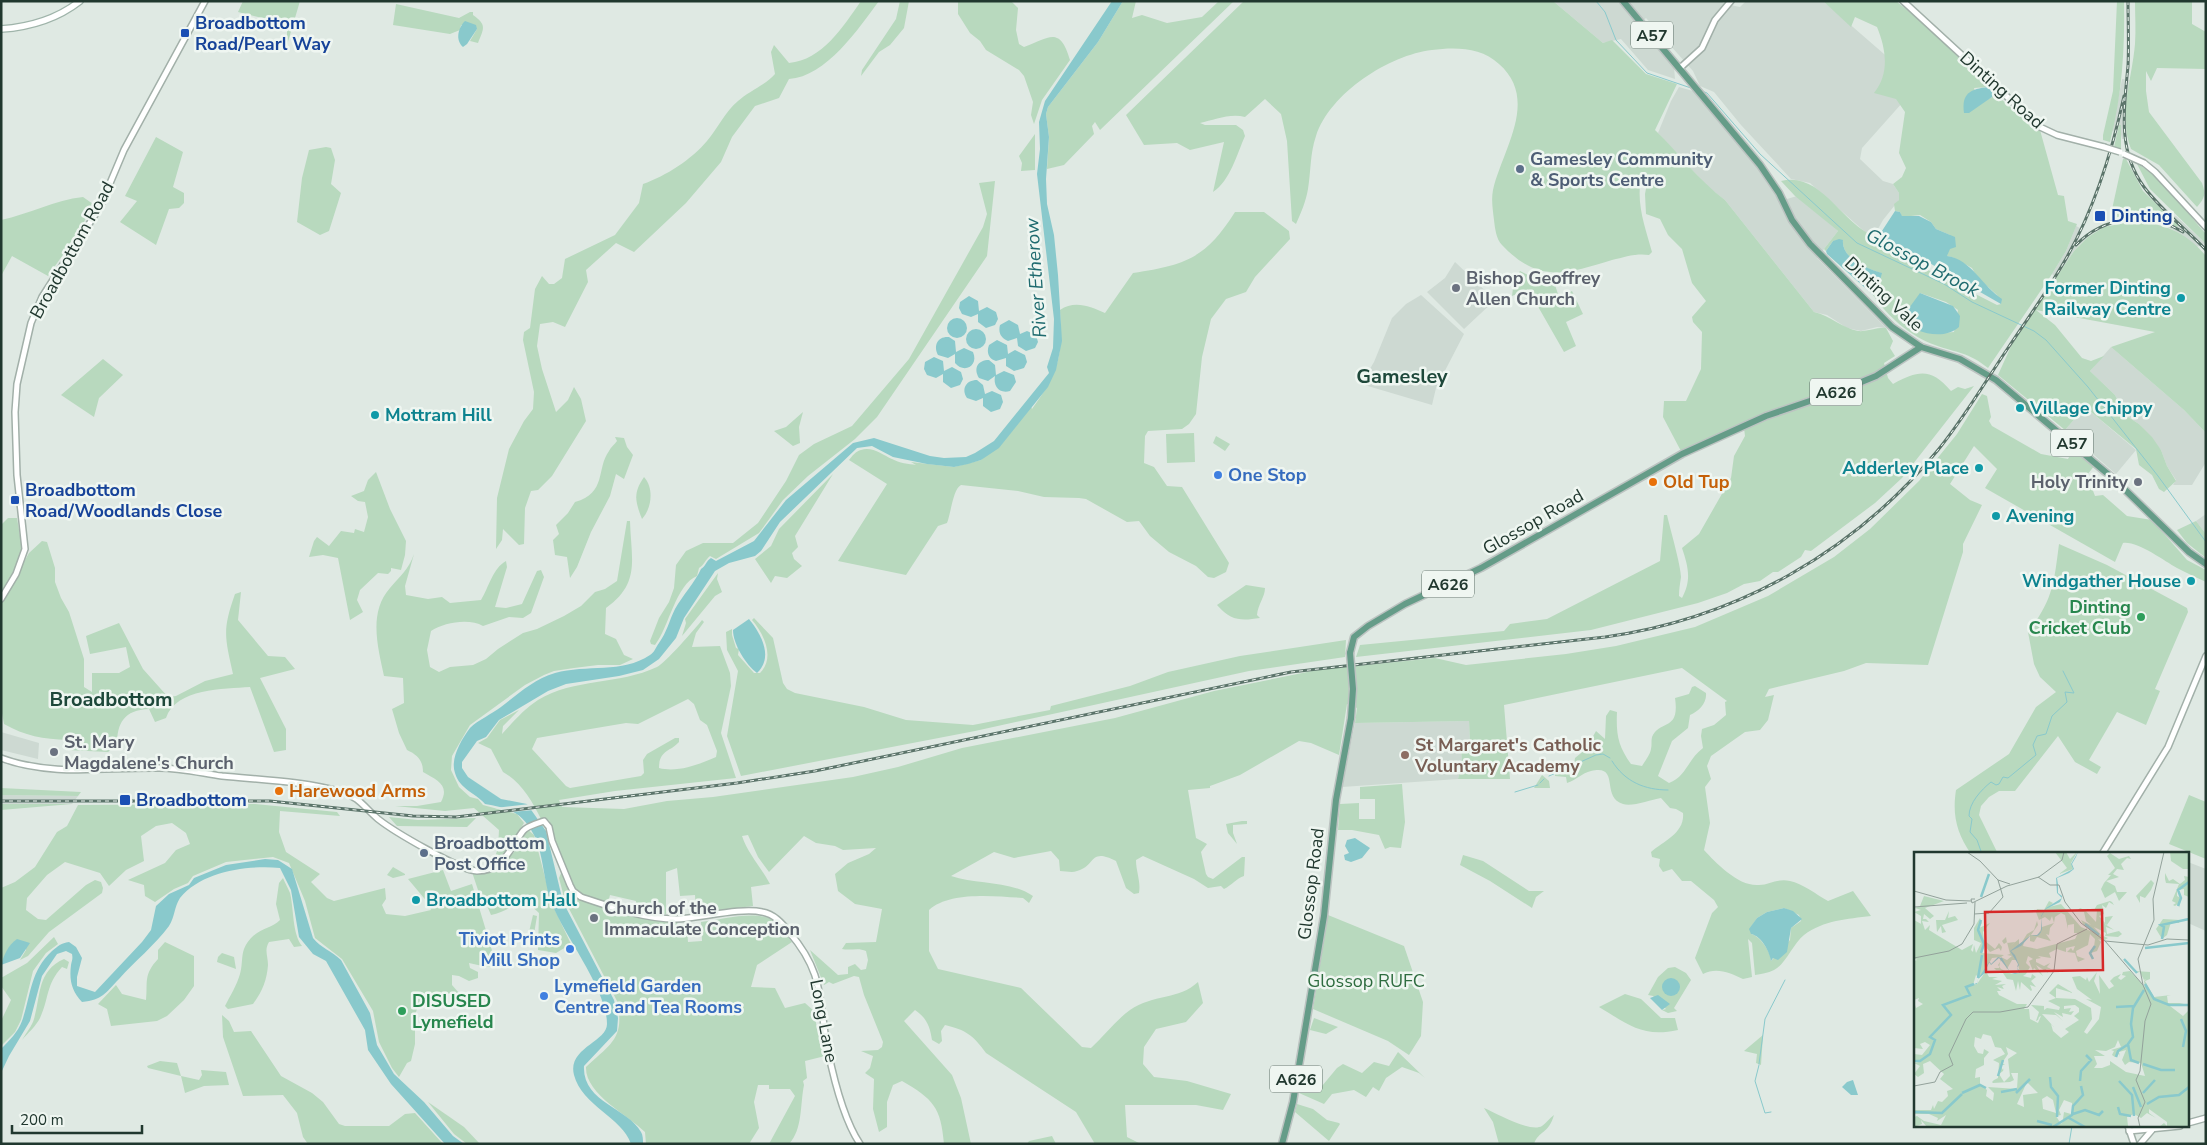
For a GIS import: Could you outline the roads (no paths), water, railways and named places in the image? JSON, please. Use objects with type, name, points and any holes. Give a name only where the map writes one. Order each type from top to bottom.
[{"type":"main road","points":[[1,29],[36,24],[68,10],[80,1]]},
{"type":"main road","name":"A57","points":[[1623,1],[1680,68]]},
{"type":"main road","name":"Dinting Vale","points":[[1680,68],[1760,165],[1778,191],[1792,220],[1810,244],[1892,327],[1921,347],[1960,360],[1996,380],[2115,480],[2190,552],[2206,564]]},
{"type":"main road","name":"Glossop Road","points":[[1282,1144],[1293,1102],[1324,913],[1336,800],[1350,718],[1353,689],[1350,653],[1354,637],[1368,626],[1405,604],[1484,567],[1682,454],[1766,416],[1842,390],[1876,376],[1921,347]]},
{"type":"street","name":"Broadbottom Road","points":[[1,599],[16,574],[25,549],[17,475],[16,412],[17,384],[31,323],[42,297],[100,207],[124,150],[205,1]]},
{"type":"street","points":[[1680,68],[1702,48],[1715,20],[1732,1]]},
{"type":"street","name":"Dinting Road","points":[[1903,1],[2040,126],[2057,135],[2104,147],[2144,163],[2155,172],[2206,227]]},
{"type":"street","points":[[2103,852],[2168,747],[2206,656]]},
{"type":"street","name":"Long Lane","points":[[1,758],[19,764],[50,768],[98,770],[166,768],[289,782],[343,793],[358,799],[380,821],[453,864],[470,870],[487,870],[497,865],[512,850],[525,829],[544,821],[548,824],[552,841],[566,878],[573,891],[581,897],[663,919],[757,911],[767,913],[778,920],[799,944],[816,976],[822,999],[829,1054],[851,1129],[860,1144]]},
{"type":"street","points":[[2190,1122],[2206,1118]]},
{"type":"street","points":[[2134,1144],[2129,1128],[2152,1130],[2166,1128]]},
{"type":"street","points":[[2140,1144],[2152,1130]]},
{"type":"water","points":[[1112,1],[1123,1],[1098,42],[1048,107],[1046,114],[1049,137],[1046,179],[1047,204],[1054,235],[1062,341],[1056,370],[1048,387],[999,448],[981,460],[954,467],[893,457],[872,446],[857,448],[780,522],[761,551],[755,556],[729,563],[715,571],[684,618],[676,638],[659,659],[643,670],[619,676],[566,684],[548,691],[499,720],[486,737],[477,741],[462,762],[462,768],[468,777],[501,799],[527,804],[546,831],[563,902],[614,1000],[618,1018],[617,1031],[584,1066],[585,1078],[590,1088],[598,1096],[635,1124],[641,1132],[643,1144],[631,1144],[619,1126],[585,1095],[578,1086],[574,1075],[573,1066],[576,1058],[601,1036],[605,1030],[607,1024],[605,1010],[593,980],[552,904],[542,859],[534,835],[520,816],[501,807],[485,804],[460,783],[454,768],[457,750],[473,725],[540,679],[567,670],[628,665],[651,654],[664,635],[675,609],[708,561],[711,558],[716,561],[754,541],[786,500],[853,443],[874,438],[930,456],[944,458],[966,457],[994,441],[1049,373],[1047,367],[1053,348],[1054,319],[1037,174],[1040,149],[1039,122],[1045,101]]},
{"type":"water","points":[[465,21],[476,25],[477,29],[463,47],[459,41],[458,34]]},
{"type":"water","points":[[1988,87],[1993,92],[1992,97],[1969,113],[1964,113],[1964,101],[1968,93]]},
{"type":"water","points":[[1895,211],[1900,212],[1902,216],[1919,216],[1931,222],[1936,229],[1955,237],[1956,247],[1950,249],[1947,256],[1963,262],[1970,268],[2002,299],[2001,304],[1926,261],[1880,239],[1878,237]]},
{"type":"water","points":[[1843,240],[1846,252],[1856,262],[1882,273],[1873,295],[1827,254],[1826,251],[1833,241]]},
{"type":"water","points":[[1920,293],[1953,306],[1960,316],[1959,327],[1945,334],[1937,334],[1921,331],[1906,324],[1901,319]]},
{"type":"water","points":[[969,296],[978,301],[979,311],[987,307],[996,312],[998,319],[995,325],[986,328],[978,322],[978,314],[971,317],[962,314],[959,308],[960,302]]},
{"type":"water","points":[[953,318],[961,318],[967,324],[967,332],[961,338],[953,338],[947,332],[947,324]]},
{"type":"water","points":[[1009,320],[1018,325],[1020,334],[1027,331],[1036,335],[1038,342],[1035,348],[1026,351],[1018,346],[1017,338],[1008,341],[1002,337],[999,330],[1000,325]]},
{"type":"water","points":[[972,329],[980,329],[986,335],[986,343],[980,349],[972,349],[966,343],[966,335]]},
{"type":"water","points":[[949,337],[955,341],[956,352],[964,348],[973,352],[974,361],[970,367],[962,368],[955,363],[955,354],[948,358],[938,355],[937,342],[942,338]]},
{"type":"water","points":[[997,340],[1007,345],[1008,354],[1015,350],[1025,355],[1027,362],[1024,368],[1014,371],[1006,366],[1006,358],[996,361],[990,357],[988,353],[989,345]]},
{"type":"water","points":[[934,357],[943,361],[944,371],[952,367],[961,372],[963,379],[960,385],[951,388],[943,382],[943,374],[936,378],[927,375],[924,369],[925,362]]},
{"type":"water","points":[[989,360],[995,365],[996,375],[1004,371],[1014,375],[1016,382],[1010,391],[1000,390],[996,386],[995,376],[988,381],[979,378],[976,371],[979,363]]},
{"type":"water","points":[[977,380],[983,385],[985,394],[992,391],[1001,395],[1003,402],[1000,409],[991,412],[983,406],[983,398],[976,401],[967,398],[964,391],[967,383]]},
{"type":"water","points":[[749,619],[758,632],[764,646],[765,660],[757,673],[741,654],[735,642],[733,630]]},
{"type":"water","points":[[1355,838],[1370,848],[1362,858],[1351,862],[1345,860],[1344,855],[1349,853],[1345,846],[1347,840]]},
{"type":"water","points":[[265,859],[278,860],[292,869],[313,938],[341,960],[370,1013],[377,1045],[394,1074],[424,1102],[453,1136],[464,1144],[445,1144],[391,1084],[368,1050],[365,1030],[326,961],[313,954],[299,937],[291,890],[280,868],[240,869],[226,872],[213,876],[189,889],[180,898],[169,926],[107,992],[95,1000],[82,1002],[74,990],[70,976],[72,954],[66,951],[57,954],[42,976],[30,1021],[1,1073],[1,1049],[20,1025],[35,975],[52,951],[62,944],[69,942],[76,947],[82,958],[77,977],[77,986],[95,992],[142,942],[151,930],[156,906],[169,894],[189,885],[194,878],[226,865]]},
{"type":"water","points":[[1784,908],[1793,911],[1802,919],[1791,928],[1787,952],[1778,960],[1773,958],[1771,961],[1765,945],[1759,938],[1751,934],[1749,929],[1757,918],[1767,912]]},
{"type":"water","points":[[17,939],[30,943],[20,958],[1,965],[7,950]]},
{"type":"water","points":[[1671,978],[1677,981],[1680,987],[1677,993],[1671,996],[1665,993],[1662,987],[1665,981]]},
{"type":"water","points":[[1658,995],[1670,1004],[1662,1010],[1650,998]]},
{"type":"water","points":[[1853,1080],[1858,1095],[1851,1095],[1842,1087],[1847,1082]]},
{"type":"waterway","name":"Glossop Brook","points":[[1596,1],[1605,12],[1616,40],[1647,73],[1691,88]]},
{"type":"waterway","name":"Glossop Brook","points":[[1702,91],[1707,93],[1760,154],[1857,243],[1944,284],[1972,302],[2034,331],[2046,340],[2088,387],[2158,476],[2206,542]]},
{"type":"waterway","points":[[1981,852],[1977,840],[1970,832],[1972,819],[1969,816],[1971,806],[1991,782],[1996,785],[1999,784],[2003,777],[2008,778],[2036,755],[2033,745],[2037,736],[2046,734],[2052,716],[2067,702],[2065,692],[2074,693],[2063,671]]},
{"type":"waterway","points":[[1549,776],[1596,755],[1603,754],[1610,758]]},
{"type":"waterway","points":[[1612,761],[1623,774],[1636,783],[1660,790],[1668,790]]},
{"type":"waterway","points":[[1540,783],[1544,779]]},
{"type":"waterway","points":[[1515,792],[1538,785]]},
{"type":"waterway","points":[[1759,1064],[1765,1019],[1785,980]]},
{"type":"waterway","points":[[1759,1065],[1755,1081],[1765,1113],[1771,1112]]},
{"type":"waterway","points":[[2069,1144],[2072,1128]]},
{"type":"railway","points":[[2128,1],[2128,58],[2124,128],[2130,158],[2135,173],[2151,196],[2206,250]]},
{"type":"railway","points":[[1,801],[270,801],[413,816],[456,817],[737,783],[815,771],[1291,672],[1605,637],[1653,628],[1700,615],[1746,597],[1789,575],[1830,549],[1869,520],[1905,487],[1948,438],[2046,292],[2077,238],[2102,179],[2124,96]]},
{"type":"railway","points":[[2076,245],[2087,235],[2100,228],[2127,220],[2155,221],[2170,225],[2183,232]]},
{"type":"place","name":"Broadbottom Road/Pearl Way","points":[[185,33]]},
{"type":"place","name":"Gamesley Community & Sports Centre","points":[[1520,169]]},
{"type":"place","name":"Dinting","points":[[2100,216]]},
{"type":"place","name":"Bishop Geoffrey Allen Church","points":[[1456,288]]},
{"type":"place","name":"Former Dinting Railway Centre","points":[[2181,298]]},
{"type":"place","name":"Village Chippy","points":[[2020,408]]},
{"type":"place","name":"Mottram Hill","points":[[375,415]]},
{"type":"place","name":"Adderley Place","points":[[1979,468]]},
{"type":"place","name":"One Stop","points":[[1218,475]]},
{"type":"place","name":"Old Tup","points":[[1653,482]]},
{"type":"place","name":"Holy Trinity","points":[[2138,482]]},
{"type":"place","name":"Broadbottom Road/Woodlands Close","points":[[15,500]]},
{"type":"place","name":"Avening","points":[[1996,516]]},
{"type":"place","name":"Windgather House","points":[[2191,581]]},
{"type":"place","name":"Dinting Cricket Club","points":[[2141,617]]},
{"type":"place","name":"St. Mary Magdalene's Church","points":[[54,752]]},
{"type":"place","name":"St Margaret's Catholic Voluntary Academy","points":[[1405,755]]},
{"type":"place","name":"Harewood Arms","points":[[279,791]]},
{"type":"place","name":"Broadbottom","points":[[125,800]]},
{"type":"place","name":"Broadbottom Post Office","points":[[424,853]]},
{"type":"place","name":"Broadbottom Hall","points":[[416,900]]},
{"type":"place","name":"Church of the Immaculate Conception","points":[[594,918]]},
{"type":"place","name":"Tiviot Prints Mill Shop","points":[[570,949]]},
{"type":"place","name":"Lymefield Garden Centre and Tea Rooms","points":[[544,996]]},
{"type":"place","name":"DISUSED Lymefield","points":[[402,1011]]},
{"type":"district","name":"Gamesley","points":[[1402,376]]},
{"type":"district","name":"Broadbottom","points":[[111,699]]},
{"type":"water label","name":"River Etherow","points":[[1035,278]]},
{"type":"park label","name":"Glossop RUFC","points":[[1366,981]]}]
